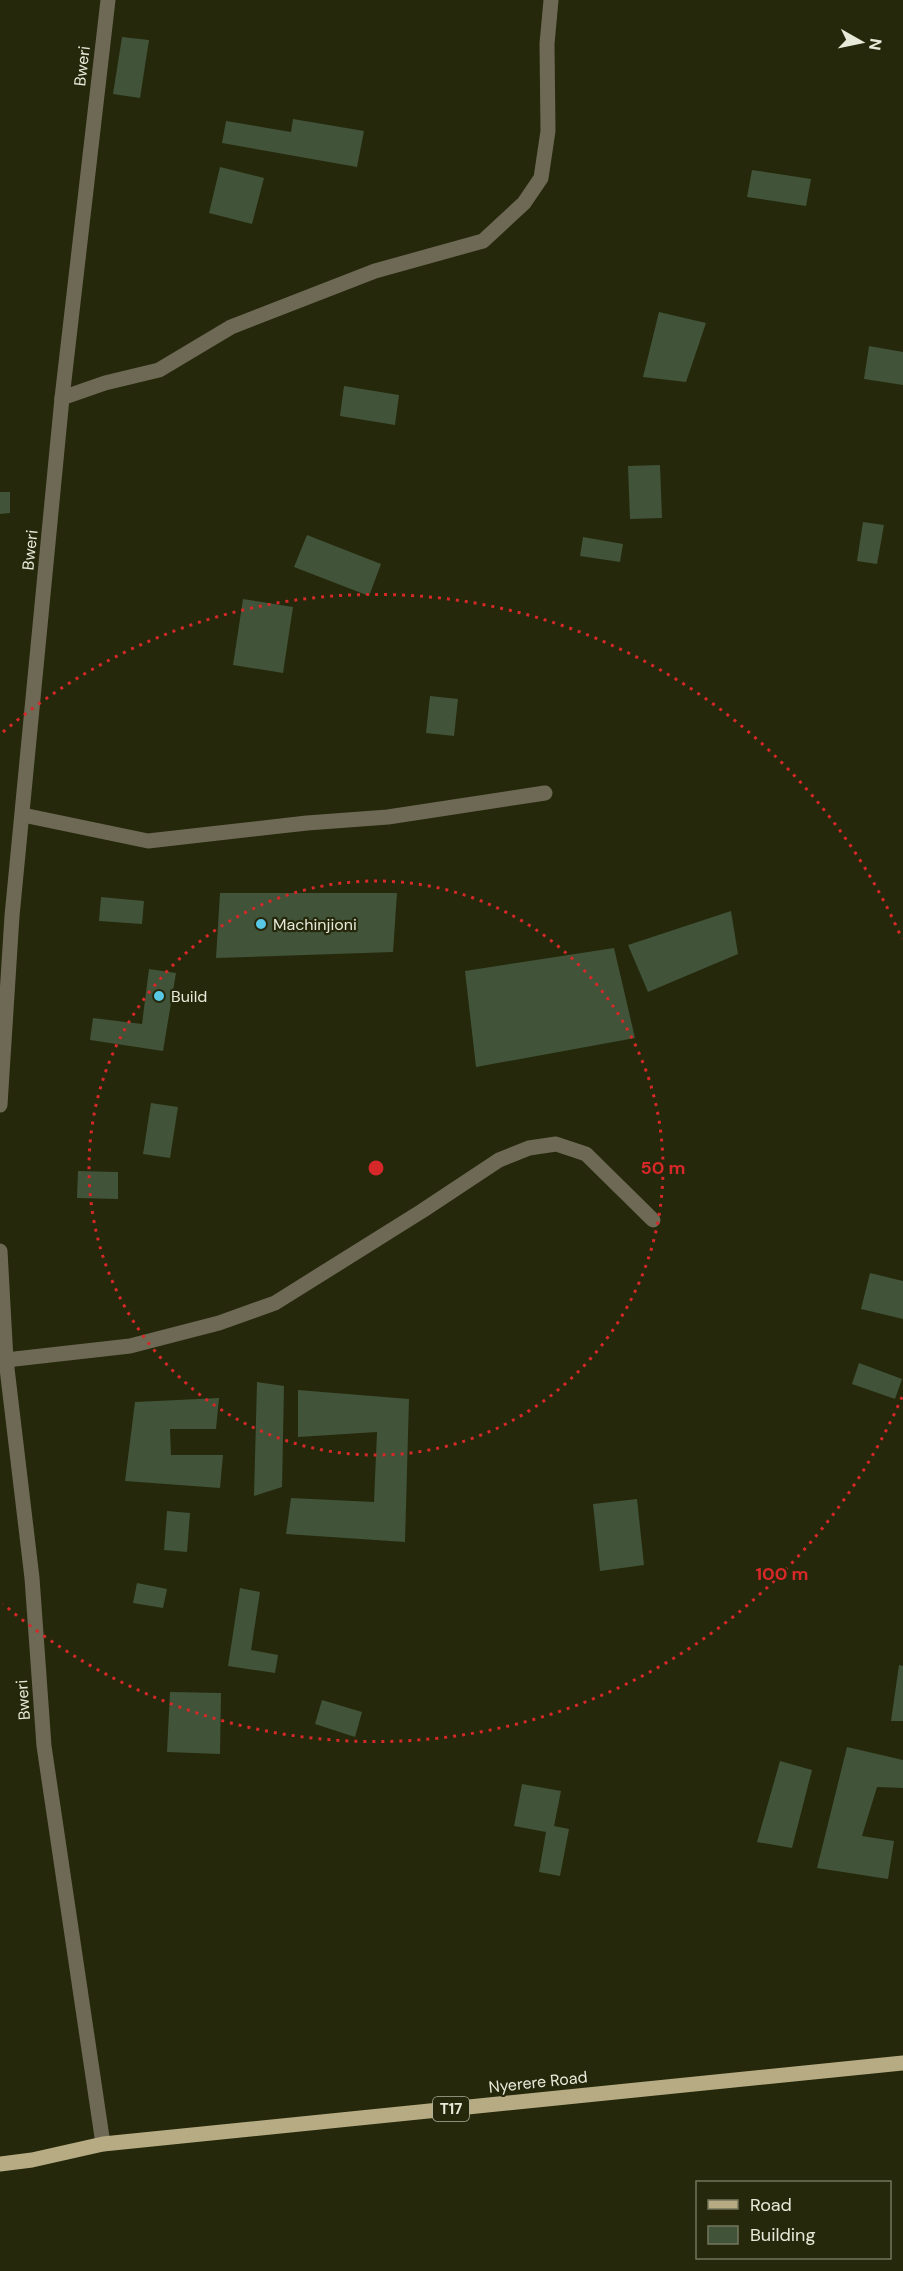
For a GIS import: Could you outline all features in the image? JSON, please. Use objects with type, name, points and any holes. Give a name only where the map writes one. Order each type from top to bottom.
[{"type":"main road","name":"Nyerere Road","points":[[0,2164],[32,2160],[103,2144],[903,2063]]},
{"type":"street","name":"Bweri","points":[[0,1104],[6,916],[23,815],[62,398],[108,0]]},
{"type":"street","points":[[62,398],[105,383],[159,370],[231,327],[375,272],[483,241],[524,203],[541,178],[548,131],[548,44],[552,0]]},
{"type":"street","points":[[23,815],[148,841],[307,823],[388,817],[544,793]]},
{"type":"street","points":[[3,1360],[130,1346],[219,1323],[275,1303],[499,1160],[529,1148],[556,1144],[586,1154],[653,1220]]},
{"type":"street","name":"Bweri","points":[[0,1251],[3,1360],[32,1578],[44,1746],[103,2144]]},
{"type":"building","points":[[122,37],[149,40],[140,98],[113,94]]},
{"type":"building","points":[[293,119],[364,131],[357,167],[222,143],[226,121],[291,132]]},
{"type":"building","points":[[220,167],[264,178],[252,224],[209,213]]},
{"type":"building","points":[[752,170],[811,179],[806,206],[747,197]]},
{"type":"building","points":[[659,312],[706,323],[686,382],[643,377]]},
{"type":"building","points":[[869,346],[903,352],[903,385],[864,379]]},
{"type":"building","points":[[344,386],[399,395],[395,425],[340,416]]},
{"type":"building","points":[[660,465],[662,518],[630,519],[628,466]]},
{"type":"building","points":[[0,492],[10,492],[10,513],[0,514]]},
{"type":"building","points":[[863,522],[884,525],[877,564],[857,561]]},
{"type":"building","points":[[307,535],[381,564],[369,596],[294,567]]},
{"type":"building","points":[[583,537],[623,544],[620,562],[580,556]]},
{"type":"building","points":[[243,599],[293,607],[283,673],[233,665]]},
{"type":"building","points":[[430,696],[458,699],[454,736],[426,733]]},
{"type":"building","points":[[220,893],[397,893],[393,952],[216,958]]},
{"type":"building","points":[[101,897],[144,901],[142,924],[99,921]]},
{"type":"building","points":[[731,911],[738,954],[648,992],[628,945]]},
{"type":"building","points":[[614,948],[635,1038],[476,1067],[465,971]]},
{"type":"building","name":"Build","points":[[149,969],[176,973],[163,1051],[90,1040],[93,1018],[142,1024]]},
{"type":"building","points":[[151,1103],[178,1107],[170,1158],[143,1154]]},
{"type":"building","points":[[78,1171],[118,1172],[118,1199],[77,1198]]},
{"type":"building","points":[[870,1273],[903,1281],[903,1319],[861,1309]]},
{"type":"building","points":[[859,1363],[902,1379],[895,1399],[852,1384]]},
{"type":"building","points":[[257,1382],[284,1386],[282,1487],[254,1496]]},
{"type":"building","points":[[298,1390],[409,1399],[405,1542],[286,1534],[291,1498],[374,1502],[377,1432],[298,1437]]},
{"type":"building","points":[[219,1398],[216,1429],[170,1429],[171,1455],[223,1455],[220,1488],[125,1481],[135,1402]]},
{"type":"building","points":[[637,1499],[644,1565],[600,1571],[593,1504]]},
{"type":"building","points":[[167,1511],[190,1513],[187,1552],[164,1550]]},
{"type":"building","points":[[137,1583],[167,1589],[163,1608],[133,1603]]},
{"type":"building","points":[[240,1588],[260,1592],[251,1650],[278,1655],[275,1673],[228,1666]]},
{"type":"building","points":[[899,1665],[903,1666],[903,1721],[891,1721]]},
{"type":"building","points":[[170,1692],[221,1693],[220,1754],[167,1752]]},
{"type":"building","points":[[322,1700],[362,1712],[355,1737],[315,1724]]},
{"type":"building","points":[[847,1747],[903,1760],[903,1788],[877,1787],[862,1836],[894,1841],[888,1879],[817,1868]]},
{"type":"building","points":[[780,1761],[812,1770],[792,1848],[757,1842]]},
{"type":"building","points":[[522,1784],[561,1791],[554,1826],[569,1829],[560,1876],[539,1872],[546,1832],[514,1826]]},
{"type":"place","name":"Machinjioni","points":[[261,924]]},
{"type":"place","name":"Build","points":[[159,996]]}]
